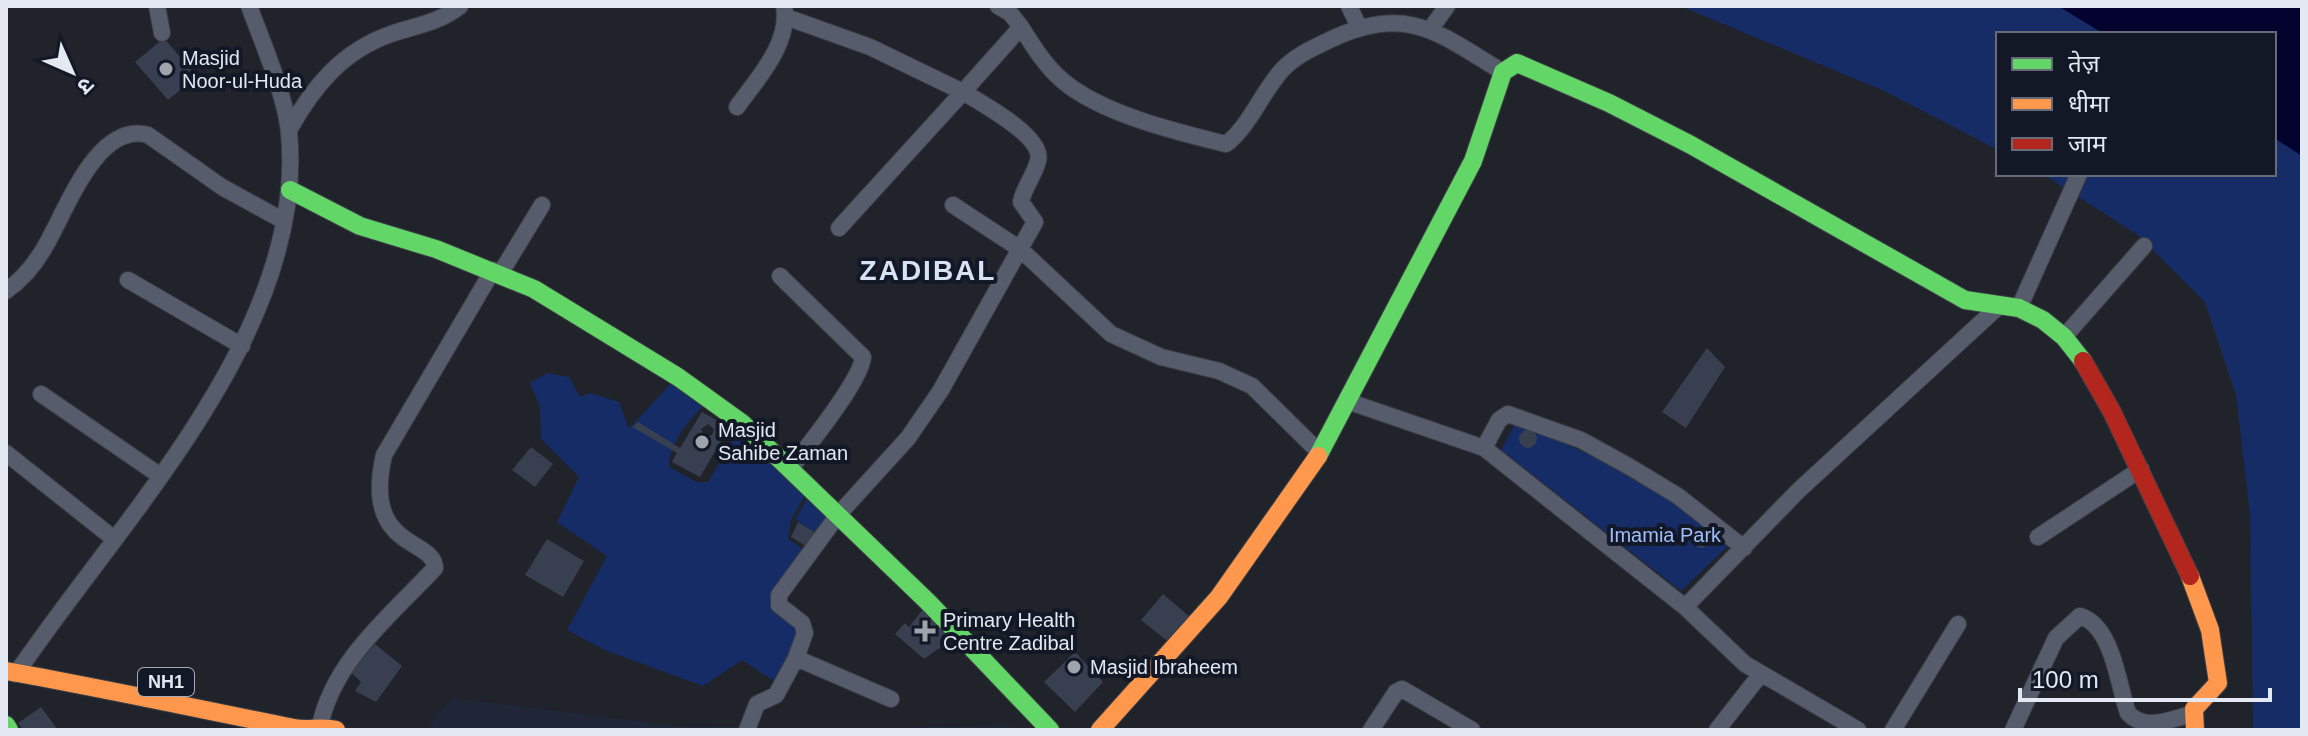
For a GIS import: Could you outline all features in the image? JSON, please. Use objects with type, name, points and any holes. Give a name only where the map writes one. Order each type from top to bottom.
[{"type":"main road","points":[[1100,730],[1219,597],[1320,453],[1395,304],[1473,161],[1503,72],[1517,63],[1609,103],[1794,200],[1965,300],[2019,308],[2043,320],[2064,337],[2084,362],[2141,469],[2185,561],[2215,652],[2218,683],[2197,703],[2194,722]]},
{"type":"main road","points":[[290,190],[360,226],[496,272],[548,296],[678,377],[742,423],[975,650],[1050,730]]},
{"type":"main road","name":"NH1","points":[[9,670],[28,658],[154,680]]},
{"type":"main road","name":"NH1","points":[[9,670],[179,702],[299,729],[328,728]]},
{"type":"main road","points":[[246,699],[306,712],[328,728]]},
{"type":"street","points":[[157,6],[162,33]]},
{"type":"street","points":[[28,658],[159,475],[242,346],[261,305],[290,190],[289,130],[249,6]]},
{"type":"street","points":[[289,130],[315,87],[362,46],[424,24],[460,6]]},
{"type":"street","points":[[998,6],[1010,13],[1063,81],[1091,99],[1120,112],[1226,144],[1282,70],[1298,56],[1359,27],[1393,22],[1430,30],[1503,72]]},
{"type":"street","points":[[1349,6],[1359,27]]},
{"type":"street","points":[[1430,30],[1447,6]]},
{"type":"street","points":[[737,107],[773,56],[785,12],[870,47],[963,92],[1004,118],[1036,147],[1039,159],[1021,202],[1035,222],[941,390],[908,438],[838,515],[779,595],[779,605],[805,628],[796,658],[776,695],[757,704],[747,730]]},
{"type":"street","points":[[839,228],[1021,27]]},
{"type":"street","points":[[6,291],[32,267],[80,180],[99,154],[117,139],[138,132],[148,135],[252,206],[284,221]]},
{"type":"street","points":[[2019,308],[2078,176]]},
{"type":"street","points":[[328,728],[332,686],[360,648],[435,568],[429,555],[389,526],[380,507],[378,480],[384,455],[496,272],[542,205]]},
{"type":"street","points":[[953,205],[1020,249],[1111,334],[1161,357],[1240,379],[1320,453]]},
{"type":"street","points":[[2064,337],[2144,246]]},
{"type":"street","points":[[780,276],[863,357],[855,377],[790,469]]},
{"type":"street","points":[[128,280],[242,346]]},
{"type":"street","points":[[1685,607],[1799,490],[1999,306]]},
{"type":"street","points":[[41,394],[159,475]]},
{"type":"street","points":[[1347,401],[1484,448],[1685,607],[1760,675],[1858,730]]},
{"type":"street","points":[[1484,448],[1499,420],[1508,414],[1581,440],[1678,496],[1744,548]]},
{"type":"street","points":[[6,453],[113,538]]},
{"type":"street","points":[[2038,537],[2141,469]]},
{"type":"street","points":[[2013,730],[2056,638],[2080,616],[2088,619],[2100,632],[2128,713],[2133,719],[2155,724],[2194,722]]},
{"type":"street","points":[[1893,730],[1958,624]]},
{"type":"street","points":[[796,658],[891,699]]},
{"type":"street","points":[[1717,730],[1760,675]]},
{"type":"street","points":[[1371,730],[1402,689],[1472,730]]},
{"type":"shaded area","points":[[2058,6],[2302,6],[2302,156],[2276,139],[2276,32],[2101,32]]},
{"type":"shaded area","points":[[452,698],[678,726],[851,729],[1006,725],[1020,730],[426,730]]},
{"type":"green space","points":[[1680,6],[2302,6],[2302,730],[2253,730],[2250,514],[2236,395],[2205,302],[2139,236],[2046,176],[2276,176],[2276,32],[1996,32],[1996,149],[1882,90]]},
{"type":"green space","points":[[547,373],[569,377],[580,397],[591,393],[619,402],[629,429],[672,382],[705,404],[676,440],[669,467],[696,482],[708,482],[740,429],[807,492],[791,520],[788,539],[806,551],[776,589],[801,633],[777,683],[742,660],[703,686],[607,651],[567,630],[607,556],[557,522],[579,477],[541,439],[540,407],[530,383]]},
{"type":"green space","name":"Imamia Park","points":[[1516,422],[1624,470],[1676,498],[1731,543],[1681,591],[1501,450]]},
{"type":"green space","points":[[811,493],[835,516],[818,534],[795,519]]},
{"type":"building","name":"Masjid Noor-ul-Huda","points":[[164,38],[197,77],[168,100],[135,62]]},
{"type":"building","points":[[1707,348],[1725,367],[1686,428],[1662,412]]},
{"type":"building","name":"Masjid Sahibe Zaman","points":[[702,412],[729,427],[700,477],[672,462],[677,453],[632,427],[638,422],[680,448]],"holes":[[[708,424],[714,429],[712,435],[706,437],[701,429]]]},
{"type":"building","points":[[1524,430],[1532,430],[1537,439],[1535,446],[1524,448],[1519,443],[1519,435]]},
{"type":"building","points":[[531,447],[553,464],[535,487],[512,470]]},
{"type":"building","points":[[798,522],[818,534],[809,548],[791,537]]},
{"type":"building","points":[[1701,532],[1707,534],[1707,546],[1701,548],[1695,546],[1693,540],[1695,534]]},
{"type":"building","points":[[547,539],[584,561],[563,597],[525,575]]},
{"type":"building","points":[[1163,594],[1191,618],[1170,643],[1141,620]]},
{"type":"building","name":"Primary Health Centre Zadibal","points":[[927,604],[958,635],[924,659],[895,634],[905,623],[909,627]]},
{"type":"building","points":[[375,644],[402,666],[376,702],[355,691],[361,682],[350,671]]},
{"type":"building","name":"Masjid Ibraheem","points":[[1075,652],[1103,682],[1075,712],[1044,682]]},
{"type":"building","points":[[41,707],[58,730],[23,730],[18,723]]},
{"type":"traffic: fast","points":[[1318,456],[1473,161],[1503,72],[1517,63],[1609,103],[1691,145],[1965,300],[2019,308],[2043,320],[2064,337],[2083,361]]},
{"type":"traffic: fast","points":[[290,190],[360,226],[436,249],[534,289],[678,377],[742,423],[928,602],[1050,730]]},
{"type":"traffic: fast","points":[[6,725],[9,730]]},
{"type":"traffic: slow","points":[[1100,730],[1219,597],[1318,456]]},
{"type":"traffic: slow","points":[[2190,576],[2210,630],[2218,683],[2194,709],[2195,730]]},
{"type":"traffic: slow","points":[[6,671],[294,728],[336,730]]},
{"type":"traffic: jam","points":[[2083,361],[2112,412],[2190,576]]},
{"type":"place","name":"Masjid Noor-ul-Huda","points":[[166,69]]},
{"type":"place","name":"Masjid Sahibe Zaman","points":[[702,442]]},
{"type":"place","name":"Primary Health Centre Zadibal","points":[[925,631]]},
{"type":"place","name":"Masjid Ibraheem","points":[[1074,667]]},
{"type":"district","name":"ZADIBAL","points":[[928,270]]}]
